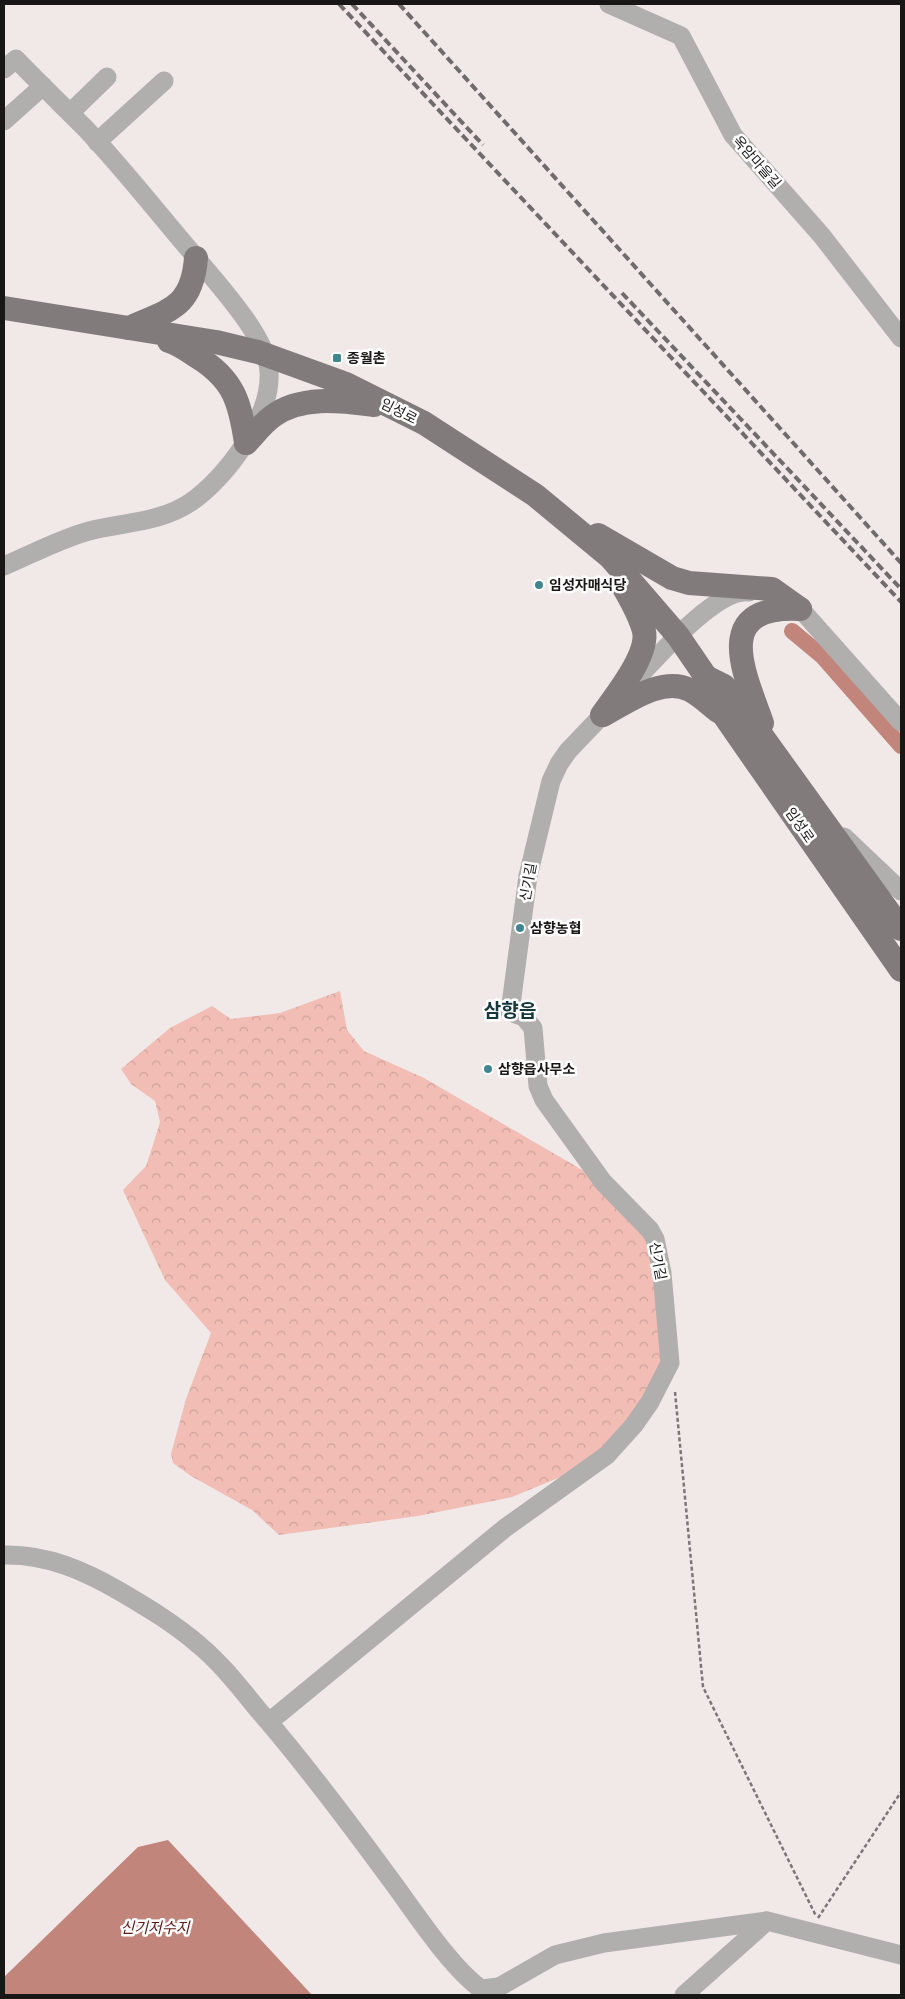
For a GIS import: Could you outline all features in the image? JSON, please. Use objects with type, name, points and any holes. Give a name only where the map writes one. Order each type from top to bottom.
[{"type":"main road","points":[[129,328],[175,307],[183,300],[194,276],[196,258]]},
{"type":"main road","name":"임성로","points":[[4,308],[216,342],[265,354],[346,384],[424,423],[487,462],[535,495],[603,552],[678,636],[706,677],[712,698],[724,717],[901,970]]},
{"type":"main road","points":[[129,328],[177,344],[219,372],[237,399],[242,414],[246,444]]},
{"type":"main road","points":[[246,444],[272,416],[284,409],[307,403],[334,400],[390,406]]},
{"type":"main road","points":[[555,512],[672,578],[689,583],[772,589],[800,610]]},
{"type":"main road","points":[[602,716],[636,663],[642,647],[644,632],[634,606],[603,552]]},
{"type":"main road","points":[[771,749],[741,665],[741,635],[745,626],[767,611],[782,608],[800,610]]},
{"type":"main road","name":"임성로","points":[[706,677],[724,686],[901,928]]},
{"type":"main road","points":[[602,716],[654,689],[673,686],[689,689],[724,717]]},
{"type":"street","name":"옥암마을길","points":[[609,4],[681,36],[733,134],[822,236],[901,338]]},
{"type":"street","points":[[4,69],[16,59],[97,142],[233,303],[265,354],[270,371],[268,388],[246,444],[233,462],[192,501],[178,509],[148,520],[86,532],[4,566]]},
{"type":"street","points":[[70,113],[107,78]]},
{"type":"street","points":[[97,142],[164,81]]},
{"type":"street","points":[[4,121],[43,86]]},
{"type":"street","name":"신기길","points":[[670,1363],[662,1273],[655,1239],[650,1230],[603,1182],[544,1100],[538,1086],[534,1028],[524,1017],[510,1012],[528,876],[551,781],[558,764],[568,751],[678,636],[712,605],[728,595],[744,592],[776,598],[800,610]]},
{"type":"street","points":[[800,610],[901,722]]},
{"type":"street","name":"임성로","points":[[813,809],[901,891]]},
{"type":"street","points":[[269,1722],[505,1528],[607,1455],[643,1413],[670,1363]]},
{"type":"street","points":[[4,1555],[16,1554],[65,1564],[114,1588],[164,1618],[218,1662],[269,1722],[459,1968],[481,1990],[499,1988],[555,1955],[594,1945],[767,1921],[815,1925],[901,1955]]},
{"type":"street","points":[[684,1995],[767,1921]]},
{"type":"path","points":[[670,1363],[674,1386],[703,1687],[815,1925]]},
{"type":"path","points":[[815,1925],[901,1792]]},
{"type":"green space","points":[[340,991],[347,1030],[364,1051],[424,1078],[603,1182],[650,1230],[670,1363],[597,1462],[512,1497],[418,1516],[279,1535],[252,1510],[191,1476],[173,1463],[171,1454],[186,1399],[211,1333],[165,1280],[123,1190],[146,1166],[160,1122],[155,1101],[131,1084],[121,1069],[170,1028],[212,1006],[231,1019],[280,1013]]},
{"type":"water","name":"신기저수지","points":[[168,1840],[312,1995],[4,1995],[4,1977],[138,1847]]},
{"type":"waterway","points":[[792,631],[822,656],[901,746]]},
{"type":"railway","points":[[339,4],[901,602]]},
{"type":"railway","points":[[352,4],[483,145]]},
{"type":"railway","points":[[399,4],[901,563]]},
{"type":"railway","points":[[622,293],[901,589]]},
{"type":"place","name":"종월촌","points":[[337,358]]},
{"type":"place","name":"임성자매식당","points":[[539,585]]},
{"type":"place","name":"삼향농협","points":[[520,928]]},
{"type":"place","name":"삼향읍사무소","points":[[488,1069]]},
{"type":"district","name":"삼향읍","points":[[510,1010]]}]
